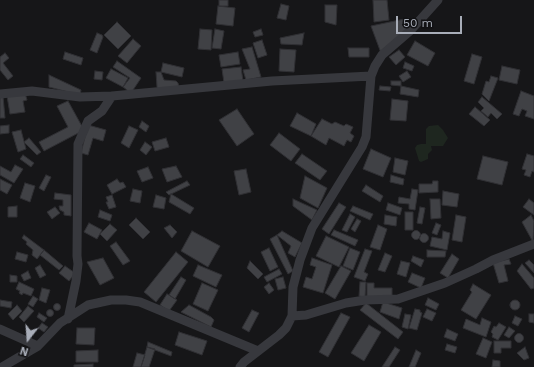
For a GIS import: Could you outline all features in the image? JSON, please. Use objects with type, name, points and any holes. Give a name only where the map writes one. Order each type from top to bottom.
[{"type":"street","points":[[240,367],[244,362],[286,328],[292,316],[293,287],[300,260],[312,228],[362,147],[366,137],[371,76],[375,66],[382,55],[411,30],[435,1]]},
{"type":"street","points":[[0,94],[32,91],[80,97],[112,96],[272,81],[371,76]]},
{"type":"street","points":[[68,319],[78,264],[78,144],[88,121],[102,111],[112,96]]},
{"type":"street","points":[[292,316],[306,315],[346,303],[364,300],[398,299],[445,283],[493,260],[534,244]]},
{"type":"street","points":[[2,367],[38,346],[60,323],[88,305],[111,300],[140,302],[258,352]]},
{"type":"street","points":[[0,329],[38,346]]},
{"type":"shaded area","points":[[438,125],[448,138],[443,146],[431,146],[432,150],[428,154],[428,159],[421,162],[419,161],[415,148],[417,145],[426,144],[426,129],[429,126]]},
{"type":"building","points":[[219,0],[228,0],[228,6],[219,6]]},
{"type":"building","points":[[373,0],[387,0],[389,20],[374,22]]},
{"type":"building","points":[[281,4],[289,6],[286,20],[277,18]]},
{"type":"building","points":[[325,5],[337,5],[336,25],[325,22]]},
{"type":"building","points":[[218,6],[235,8],[233,26],[216,24]]},
{"type":"building","points":[[409,18],[409,29],[381,53],[371,26]]},
{"type":"building","points":[[117,22],[131,36],[118,49],[104,35]]},
{"type":"building","points":[[200,29],[212,30],[211,50],[198,49]]},
{"type":"building","points":[[215,29],[224,31],[221,49],[212,48]]},
{"type":"building","points":[[261,29],[263,35],[255,37],[253,32]]},
{"type":"building","points":[[97,33],[103,37],[97,53],[90,50]]},
{"type":"building","points":[[304,33],[302,45],[281,44],[280,38]]},
{"type":"building","points":[[133,39],[141,46],[127,63],[118,56]]},
{"type":"building","points":[[262,40],[267,55],[258,58],[253,43]]},
{"type":"building","points":[[415,41],[435,53],[428,66],[407,55]]},
{"type":"building","points":[[252,47],[261,77],[246,80],[243,70],[250,69],[242,49]]},
{"type":"building","points":[[348,48],[369,48],[369,57],[349,57]]},
{"type":"building","points":[[280,49],[296,50],[294,72],[279,71]]},
{"type":"building","points":[[399,50],[405,57],[396,65],[389,57]]},
{"type":"building","points":[[65,52],[83,58],[81,65],[63,59]]},
{"type":"building","points":[[238,52],[240,64],[221,67],[219,55]]},
{"type":"building","points":[[5,53],[9,58],[3,63],[13,76],[8,80],[0,70],[0,57]]},
{"type":"building","points":[[472,54],[482,57],[474,84],[464,81]]},
{"type":"building","points":[[117,61],[141,78],[131,93],[123,87],[130,78],[113,67]]},
{"type":"building","points":[[405,62],[414,66],[412,71],[403,68]]},
{"type":"building","points":[[163,63],[184,68],[182,77],[161,72]]},
{"type":"building","points":[[502,66],[520,70],[517,84],[499,80]]},
{"type":"building","points":[[241,67],[243,81],[224,83],[222,69]]},
{"type":"building","points":[[111,69],[128,78],[123,87],[106,78]]},
{"type":"building","points":[[95,71],[103,72],[102,80],[94,79]]},
{"type":"building","points":[[407,71],[411,77],[403,82],[399,76]]},
{"type":"building","points":[[156,72],[161,72],[164,80],[176,81],[179,87],[160,90],[157,87]]},
{"type":"building","points":[[49,75],[81,90],[80,95],[49,87]]},
{"type":"building","points":[[491,76],[498,78],[489,101],[482,94],[486,81],[489,82]]},
{"type":"building","points":[[391,81],[401,81],[401,86],[391,85]]},
{"type":"building","points":[[380,86],[391,87],[390,91],[379,90]]},
{"type":"building","points":[[401,86],[419,90],[418,97],[400,94]]},
{"type":"building","points":[[521,91],[534,96],[534,119],[525,116],[527,111],[522,109],[519,116],[513,114]]},
{"type":"building","points":[[25,93],[27,100],[23,101],[25,112],[10,114],[7,96]]},
{"type":"building","points":[[3,96],[5,118],[0,118],[0,97]]},
{"type":"building","points":[[482,97],[502,114],[497,119],[491,113],[488,117],[481,111],[484,108],[478,102]]},
{"type":"building","points":[[392,99],[408,101],[406,121],[390,120]]},
{"type":"building","points":[[68,101],[84,130],[44,151],[39,142],[68,127],[57,106]]},
{"type":"building","points":[[475,107],[490,120],[484,126],[469,114]]},
{"type":"building","points":[[237,109],[254,134],[237,146],[219,120]]},
{"type":"building","points":[[297,113],[316,124],[311,136],[290,126]]},
{"type":"building","points":[[322,119],[332,124],[335,122],[344,126],[346,124],[353,127],[350,133],[354,136],[351,142],[347,140],[344,146],[329,138],[326,145],[311,136]]},
{"type":"building","points":[[142,121],[149,126],[146,132],[139,127]]},
{"type":"building","points":[[9,125],[9,133],[0,134],[0,126]]},
{"type":"building","points":[[88,125],[106,130],[103,141],[93,138],[88,155],[81,153]]},
{"type":"building","points":[[129,126],[138,130],[129,148],[121,143]]},
{"type":"building","points":[[21,130],[26,149],[18,152],[12,132]]},
{"type":"building","points":[[279,133],[300,149],[291,161],[270,145]]},
{"type":"building","points":[[29,138],[41,152],[37,155],[24,142]]},
{"type":"building","points":[[166,138],[169,147],[155,151],[152,142]]},
{"type":"building","points":[[145,142],[152,147],[146,155],[140,150]]},
{"type":"building","points":[[371,149],[391,158],[383,177],[363,169]]},
{"type":"building","points":[[302,154],[327,171],[320,180],[295,163]]},
{"type":"building","points":[[527,154],[534,156],[534,172],[532,171],[530,177],[524,175],[526,170],[522,169]]},
{"type":"building","points":[[23,155],[34,163],[31,167],[20,159]]},
{"type":"building","points":[[483,156],[508,162],[502,185],[477,179]]},
{"type":"building","points":[[395,158],[408,161],[405,175],[393,172]]},
{"type":"building","points":[[15,165],[23,169],[14,183],[0,175],[0,166],[11,172]]},
{"type":"building","points":[[176,166],[182,177],[167,182],[162,169]]},
{"type":"building","points":[[148,167],[153,178],[142,182],[137,171]]},
{"type":"building","points":[[246,169],[251,192],[239,195],[234,171]]},
{"type":"building","points":[[46,175],[51,177],[44,191],[39,188]]},
{"type":"building","points":[[391,175],[404,179],[403,185],[390,182]]},
{"type":"building","points":[[305,176],[327,188],[318,208],[300,198]]},
{"type":"building","points":[[0,179],[12,185],[7,194],[0,190]]},
{"type":"building","points":[[117,179],[120,183],[123,182],[126,187],[112,194],[107,185]]},
{"type":"building","points":[[187,181],[190,185],[169,195],[166,192]]},
{"type":"building","points":[[433,181],[438,181],[438,192],[419,193],[419,184],[432,184]]},
{"type":"building","points":[[25,183],[35,186],[30,202],[20,198]]},
{"type":"building","points":[[366,185],[383,196],[380,202],[362,191]]},
{"type":"building","points":[[133,189],[142,191],[140,203],[130,201]]},
{"type":"building","points":[[412,189],[418,190],[415,210],[409,209],[409,204],[398,203],[399,197],[410,199]]},
{"type":"building","points":[[443,191],[459,194],[457,207],[442,205]]},
{"type":"building","points":[[55,193],[71,195],[71,216],[64,215],[64,212],[60,210],[59,206],[63,206],[63,200],[54,199]]},
{"type":"building","points":[[171,194],[194,208],[190,214],[169,202]]},
{"type":"building","points":[[112,195],[116,207],[109,209],[106,202],[108,202],[106,197]]},
{"type":"building","points":[[156,195],[166,198],[164,209],[153,207]]},
{"type":"building","points":[[293,199],[317,210],[312,220],[293,206]]},
{"type":"building","points":[[430,199],[440,199],[441,218],[431,219]]},
{"type":"building","points":[[529,199],[534,203],[534,215],[523,207]]},
{"type":"building","points":[[339,203],[346,207],[329,234],[322,229]]},
{"type":"building","points":[[388,203],[402,208],[400,215],[386,210]]},
{"type":"building","points":[[17,206],[17,217],[8,217],[8,207]]},
{"type":"building","points":[[353,206],[373,214],[370,220],[350,211]]},
{"type":"building","points":[[55,207],[60,213],[52,219],[47,212]]},
{"type":"building","points":[[420,207],[425,208],[422,224],[417,223]]},
{"type":"building","points":[[100,210],[112,215],[110,221],[98,217]]},
{"type":"building","points":[[405,212],[413,212],[413,230],[405,230]]},
{"type":"building","points":[[350,214],[355,217],[347,232],[342,230]]},
{"type":"building","points":[[385,215],[397,217],[396,226],[384,224]]},
{"type":"building","points":[[456,215],[466,217],[462,242],[452,240]]},
{"type":"building","points":[[531,215],[534,221],[533,242],[522,222]]},
{"type":"building","points":[[136,218],[150,232],[143,239],[129,225]]},
{"type":"building","points":[[357,219],[361,221],[355,232],[351,229]]},
{"type":"building","points":[[89,223],[102,230],[97,239],[84,232]]},
{"type":"building","points":[[436,223],[441,225],[437,235],[432,233]]},
{"type":"building","points":[[110,224],[117,230],[107,241],[100,234]]},
{"type":"building","points":[[170,225],[177,232],[172,238],[164,228]]},
{"type":"building","points":[[378,225],[387,229],[380,250],[370,247]]},
{"type":"building","points":[[334,230],[358,240],[355,246],[331,235]]},
{"type":"building","points":[[192,231],[220,246],[208,267],[181,251]]},
{"type":"building","points":[[282,231],[302,243],[295,257],[288,253],[291,246],[277,235]]},
{"type":"building","points":[[414,231],[418,231],[420,235],[418,239],[414,239],[412,237],[412,233]]},
{"type":"building","points":[[443,231],[450,233],[447,250],[430,246],[432,237],[442,239]]},
{"type":"building","points":[[424,233],[429,238],[424,243],[419,238]]},
{"type":"building","points":[[24,235],[44,250],[37,259],[32,255],[33,250],[22,238]]},
{"type":"building","points":[[277,235],[293,271],[288,274],[270,239]]},
{"type":"building","points":[[326,236],[349,247],[339,267],[316,256]]},
{"type":"building","points":[[116,242],[130,261],[123,265],[110,246]]},
{"type":"building","points":[[269,248],[278,267],[270,271],[261,252]]},
{"type":"building","points":[[350,248],[360,252],[353,270],[343,266]]},
{"type":"building","points":[[365,249],[372,251],[364,272],[368,274],[365,281],[354,277]]},
{"type":"building","points":[[44,250],[63,266],[59,270],[40,255]]},
{"type":"building","points":[[427,250],[446,251],[445,257],[427,257]]},
{"type":"building","points":[[17,252],[28,255],[26,262],[15,259]]},
{"type":"building","points":[[176,252],[188,262],[156,302],[144,292]]},
{"type":"building","points":[[385,253],[392,256],[385,272],[378,270]]},
{"type":"building","points":[[452,254],[459,259],[448,278],[440,273]]},
{"type":"building","points":[[413,256],[424,260],[421,267],[411,261]]},
{"type":"building","points":[[103,258],[114,278],[100,285],[87,262]]},
{"type":"building","points":[[312,258],[332,265],[323,293],[303,287],[306,277],[312,279],[316,267],[310,265]]},
{"type":"building","points":[[509,259],[511,264],[504,265],[508,281],[499,283],[493,263]]},
{"type":"building","points":[[529,260],[534,265],[534,273],[525,263]]},
{"type":"building","points":[[250,261],[263,274],[258,279],[247,268]]},
{"type":"building","points":[[401,261],[410,263],[406,277],[397,274]]},
{"type":"building","points":[[522,264],[534,278],[534,288],[531,289],[517,271]]},
{"type":"building","points":[[40,265],[46,275],[40,278],[35,268]]},
{"type":"building","points":[[198,265],[222,275],[216,287],[193,276]]},
{"type":"building","points":[[65,266],[75,273],[69,281],[59,273]]},
{"type":"building","points":[[341,266],[351,271],[335,299],[325,293]]},
{"type":"building","points":[[279,269],[282,274],[267,282],[264,277]]},
{"type":"building","points":[[28,271],[31,278],[24,281],[21,275]]},
{"type":"building","points":[[412,273],[425,278],[421,288],[408,282]]},
{"type":"building","points":[[10,275],[17,276],[17,282],[10,282]]},
{"type":"building","points":[[181,277],[186,280],[175,299],[169,295]]},
{"type":"building","points":[[283,277],[286,288],[278,290],[275,279]]},
{"type":"building","points":[[19,282],[34,289],[31,296],[23,293],[22,295],[19,293],[20,291],[16,289]]},
{"type":"building","points":[[360,282],[366,282],[365,297],[359,296]]},
{"type":"building","points":[[202,283],[218,290],[208,311],[193,304]]},
{"type":"building","points":[[269,283],[274,290],[269,294],[264,287]]},
{"type":"building","points":[[367,283],[374,283],[374,288],[392,288],[392,297],[367,297]]},
{"type":"building","points":[[473,284],[491,295],[476,319],[461,310],[472,292],[470,290]]},
{"type":"building","points":[[42,288],[50,290],[46,303],[39,300]]},
{"type":"building","points":[[167,294],[177,300],[169,311],[160,305]]},
{"type":"building","points":[[33,296],[38,299],[33,307],[28,304]]},
{"type":"building","points":[[428,298],[439,304],[436,310],[425,305]]},
{"type":"building","points":[[0,300],[12,302],[11,308],[0,306]]},
{"type":"building","points":[[515,300],[520,305],[515,310],[510,305]]},
{"type":"building","points":[[383,302],[402,308],[399,319],[380,312]]},
{"type":"building","points":[[57,303],[60,304],[60,310],[57,311],[54,310],[53,307],[54,304]]},
{"type":"building","points":[[366,303],[403,332],[398,339],[360,310]]},
{"type":"building","points":[[17,305],[22,311],[13,320],[8,314]]},
{"type":"building","points":[[189,305],[214,320],[211,327],[181,312]]},
{"type":"building","points":[[28,306],[34,311],[24,322],[19,317]]},
{"type":"building","points":[[50,309],[53,310],[53,316],[50,317],[47,316],[46,313],[47,310]]},
{"type":"building","points":[[415,309],[420,310],[422,313],[417,330],[409,328]]},
{"type":"building","points":[[427,309],[436,313],[432,321],[423,317]]},
{"type":"building","points":[[252,310],[259,313],[249,332],[242,328]]},
{"type":"building","points":[[39,313],[47,318],[44,322],[37,317]]},
{"type":"building","points":[[341,313],[350,317],[328,357],[319,352]]},
{"type":"building","points":[[405,314],[411,315],[408,329],[402,327]]},
{"type":"building","points":[[529,314],[534,314],[534,323],[529,322]]},
{"type":"building","points":[[515,316],[522,319],[518,326],[512,323]]},
{"type":"building","points":[[482,318],[491,322],[486,337],[463,328],[466,319],[480,325]]},
{"type":"building","points":[[42,323],[48,327],[44,332],[38,328]]},
{"type":"building","points":[[499,323],[506,327],[498,340],[492,337],[493,334],[491,332],[494,326],[496,327]]},
{"type":"building","points":[[369,325],[381,332],[364,361],[351,353]]},
{"type":"building","points":[[509,327],[515,331],[509,338],[504,335]]},
{"type":"building","points":[[77,328],[95,328],[94,345],[76,344]]},
{"type":"building","points":[[447,329],[458,334],[455,341],[444,337]]},
{"type":"building","points":[[179,332],[207,341],[202,355],[175,345]]},
{"type":"building","points":[[519,333],[524,338],[519,343],[514,338]]},
{"type":"building","points":[[483,338],[492,342],[486,358],[476,354]]},
{"type":"building","points":[[494,341],[511,341],[511,348],[501,348],[501,353],[494,353]]},
{"type":"building","points":[[148,342],[172,352],[171,356],[147,347]]},
{"type":"building","points":[[447,344],[457,347],[455,353],[445,350]]},
{"type":"building","points":[[147,347],[155,349],[149,367],[141,367]]},
{"type":"building","points":[[395,347],[400,350],[389,367],[382,367]]},
{"type":"building","points":[[525,347],[529,358],[524,360],[517,353]]},
{"type":"building","points":[[98,350],[98,362],[76,362],[76,351]]},
{"type":"building","points":[[416,350],[421,353],[415,367],[409,367]]},
{"type":"building","points":[[137,353],[145,355],[141,367],[133,367]]},
{"type":"building","points":[[493,360],[500,361],[500,367],[492,367]]},
{"type":"building","points":[[93,364],[93,367],[74,367],[74,365]]}]
